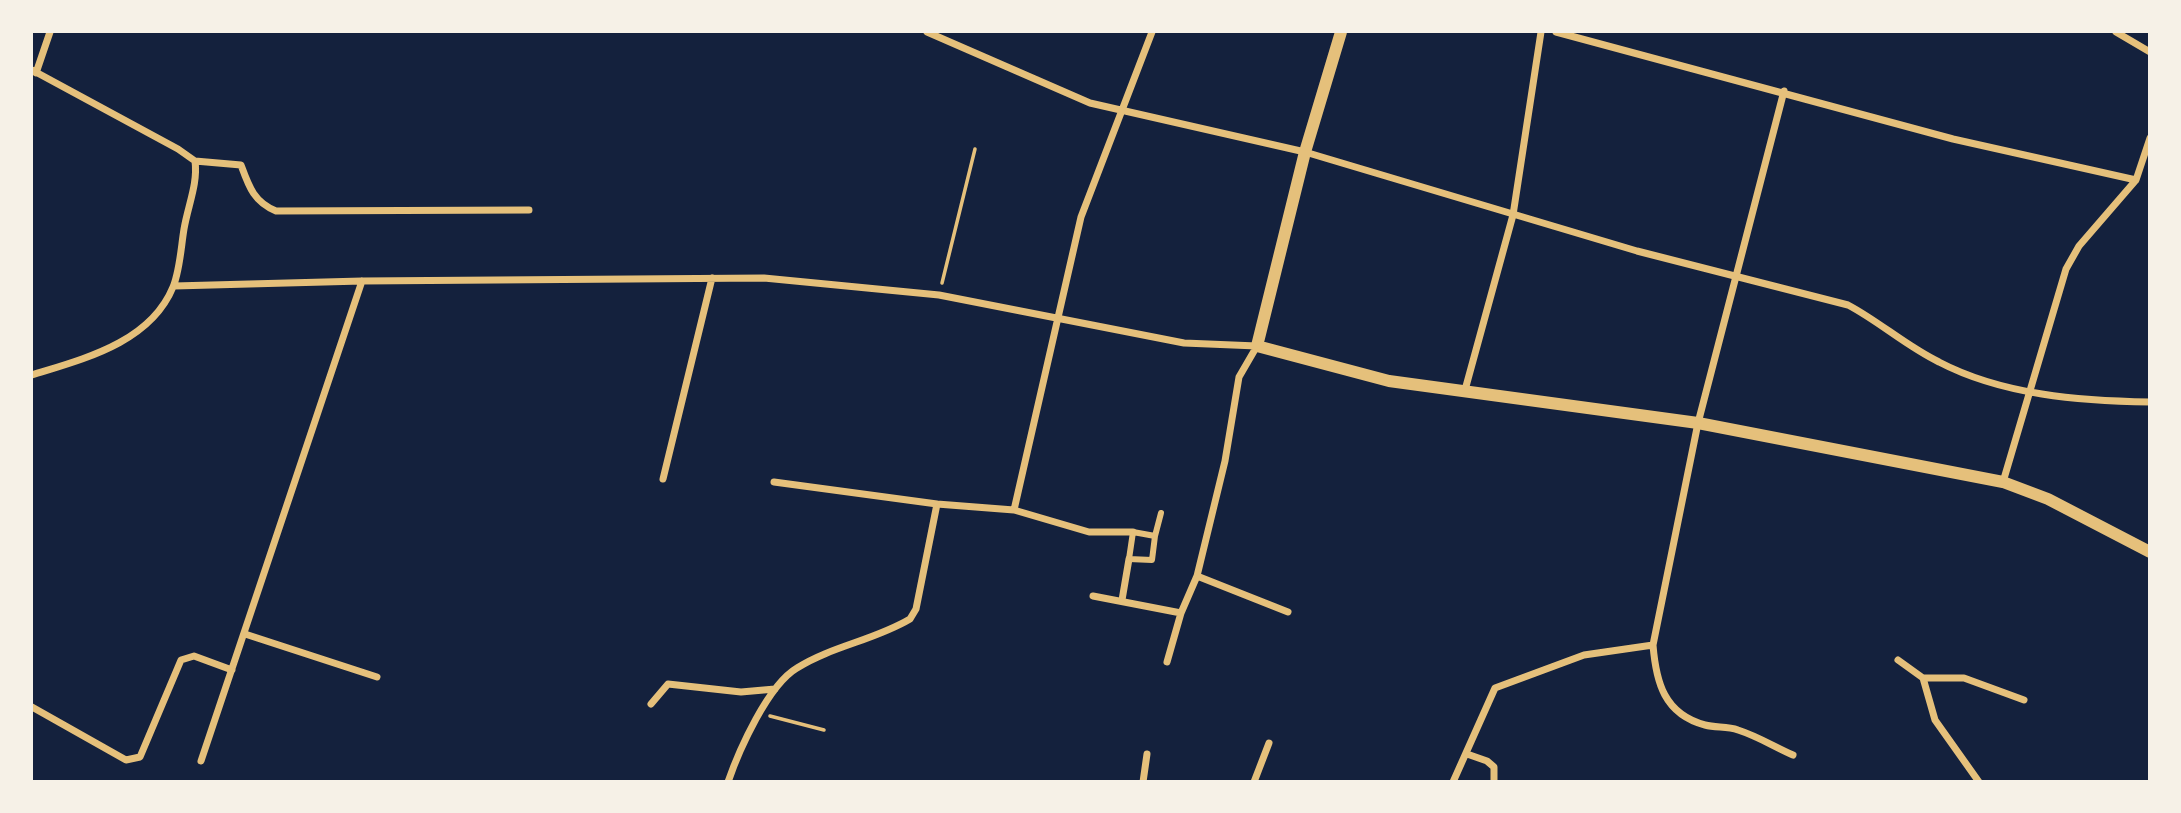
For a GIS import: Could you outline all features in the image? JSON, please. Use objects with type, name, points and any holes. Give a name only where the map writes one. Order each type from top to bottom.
[{"type":"street","points":[[50,32],[34,71],[195,161],[241,165],[251,192],[262,205],[276,211],[529,209]]},
{"type":"street","points":[[926,32],[1070,95],[1121,111],[1305,152],[1513,215],[1848,305],[1877,320],[1910,346],[1941,363],[2028,391],[2091,401],[2150,402]]},
{"type":"street","points":[[1014,510],[1081,217],[1152,32]]},
{"type":"street","points":[[1167,663],[1181,613],[1197,576],[1225,461],[1240,377],[1257,346],[1305,152],[1341,32]]},
{"type":"street","points":[[1465,390],[1513,215],[1541,32]]},
{"type":"street","points":[[1556,32],[1784,91],[1953,139],[2136,180]]},
{"type":"street","points":[[2116,32],[2150,52]]},
{"type":"street","points":[[1784,91],[1698,423],[1653,645],[1661,692],[1687,718],[1706,726],[1744,732],[1793,755]]},
{"type":"street","points":[[2003,482],[2066,269],[2079,246],[2136,180],[2150,138]]},
{"type":"street","points":[[32,375],[91,356],[130,337],[150,320],[174,286],[188,207],[198,178],[195,161]]},
{"type":"street","points":[[663,479],[712,278]]},
{"type":"street","points":[[174,286],[362,281],[764,278],[939,295],[1184,342],[1257,346],[1389,380],[1698,423],[2003,482],[2048,499],[2150,552]]},
{"type":"street","points":[[201,761],[246,634],[362,281]]},
{"type":"street","points":[[775,482],[937,504],[1014,510],[1089,532],[1133,532],[1155,536]]},
{"type":"street","points":[[728,782],[761,713],[775,690],[794,669],[910,619],[916,609],[937,504]]},
{"type":"street","points":[[1129,559],[1152,560],[1161,513]]},
{"type":"street","points":[[1122,600],[1133,532]]},
{"type":"street","points":[[1197,576],[1288,612]]},
{"type":"street","points":[[1093,596],[1181,613]]},
{"type":"street","points":[[246,634],[377,677]]},
{"type":"street","points":[[1453,782],[1494,688],[1584,655],[1653,645]]},
{"type":"street","points":[[32,707],[126,760],[134,761],[140,757],[181,660],[186,656],[194,656],[232,670]]},
{"type":"street","points":[[1898,660],[1923,678],[1964,678],[2024,701]]},
{"type":"street","points":[[1923,678],[1935,720],[1979,782]]},
{"type":"street","points":[[651,704],[667,684],[741,692],[775,690]]},
{"type":"street","points":[[1254,782],[1269,743]]},
{"type":"street","points":[[1143,782],[1147,754]]},
{"type":"street","points":[[1467,754],[1487,761],[1494,767],[1494,782]]},
{"type":"path","points":[[939,295],[975,149]]},
{"type":"path","points":[[761,713],[824,730]]}]
